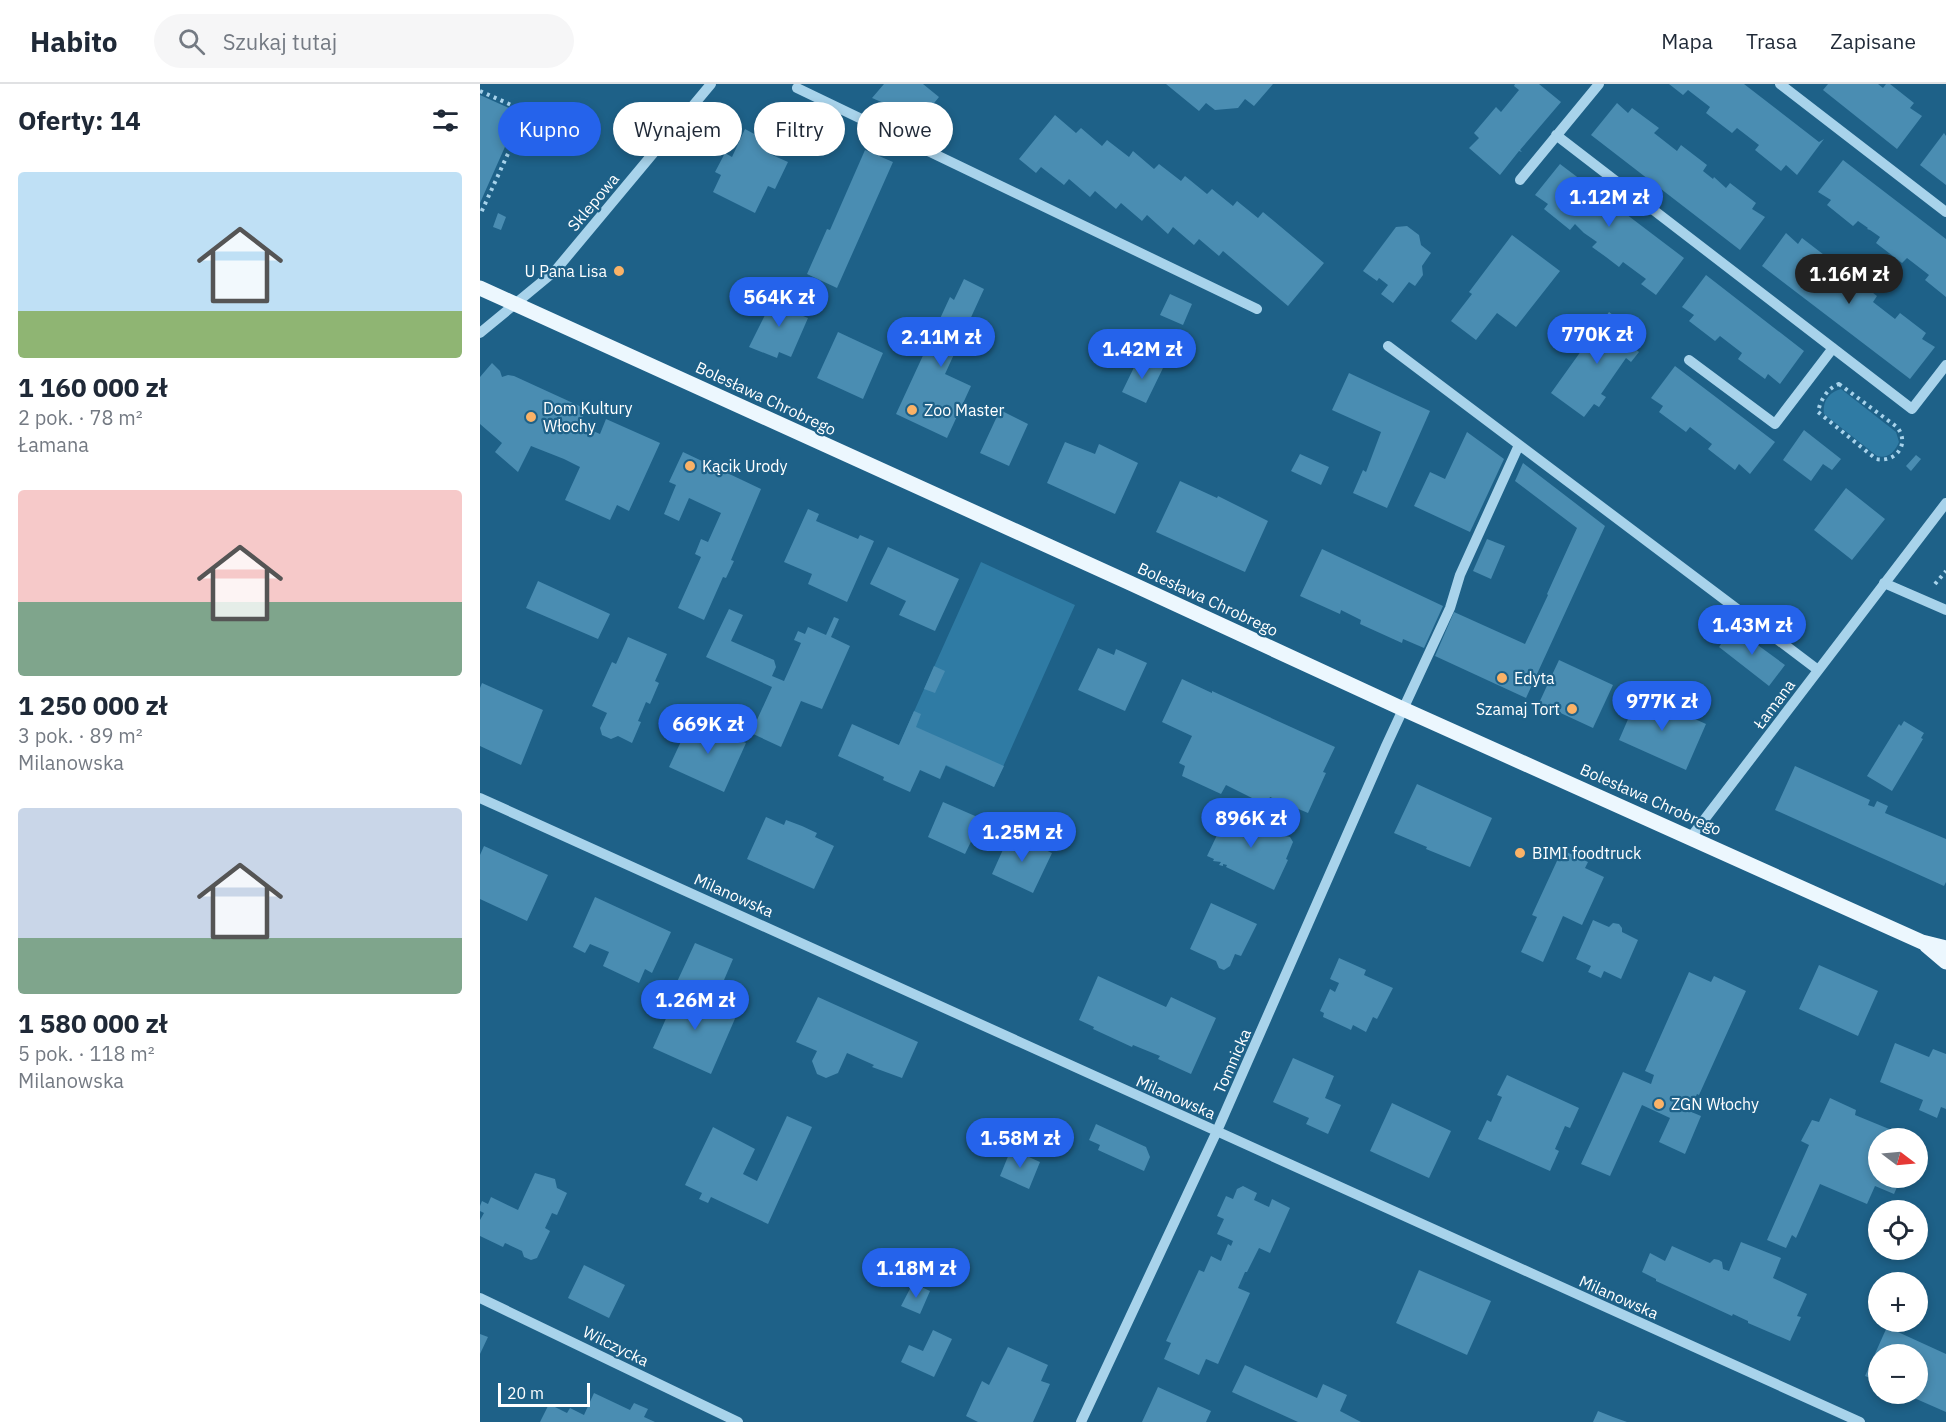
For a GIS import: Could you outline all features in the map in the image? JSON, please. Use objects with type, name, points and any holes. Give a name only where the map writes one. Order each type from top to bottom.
[{"type":"main road","name":"Bolesława Chrobrego","points":[[480,288],[1403,709],[1922,942],[1946,948]]},
{"type":"main road","name":"Bolesława Chrobrego","points":[[1922,942],[1946,962]]},
{"type":"street","name":"Sklepowa","points":[[480,333],[555,271],[711,84]]},
{"type":"street","points":[[1520,180],[1599,84]]},
{"type":"street","points":[[1780,84],[1946,212]]},
{"type":"street","points":[[797,88],[1257,309]]},
{"type":"street","points":[[1556,135],[1912,409],[1946,365]]},
{"type":"street","points":[[1388,346],[1818,670]]},
{"type":"street","points":[[1689,360],[1775,424],[1833,348]]},
{"type":"street","name":"Tomnicka","points":[[1081,1422],[1217,1131],[1403,709],[1450,608],[1460,575],[1519,445]]},
{"type":"street","name":"Łamana","points":[[1691,837],[1946,503]]},
{"type":"street","points":[[1884,583],[1946,610]]},
{"type":"street","name":"Milanowska","points":[[480,798],[1860,1422]]},
{"type":"street","name":"Wilczycka","points":[[480,1298],[738,1422]]},
{"type":"path","points":[[480,91],[527,112],[480,215]]},
{"type":"path","points":[[1839,384],[1901,432],[1902,444],[1899,453],[1892,459],[1876,459],[1818,412],[1819,404],[1826,394],[1839,384]]},
{"type":"shaded area","points":[[1841,389],[1896,432],[1899,442],[1891,454],[1877,456],[1824,414],[1827,398],[1833,392]]},
{"type":"shaded area","points":[[981,562],[1075,605],[994,787],[899,745]]},
{"type":"building","points":[[884,84],[923,84],[939,97],[935,102],[881,102],[872,98]]},
{"type":"building","points":[[1166,84],[1273,84],[1254,106],[1245,99],[1238,108],[1215,110],[1206,103],[1199,111]]},
{"type":"building","points":[[1515,84],[1539,84],[1561,102],[1520,150],[1522,152],[1519,151],[1500,175],[1469,148],[1479,138],[1474,133],[1496,107],[1501,112],[1519,90],[1514,86]]},
{"type":"building","points":[[1669,84],[1744,84],[1819,142],[1824,139],[1797,175],[1786,165],[1781,171],[1755,150],[1759,145],[1737,128],[1732,133],[1706,113],[1710,107],[1688,90],[1683,95]]},
{"type":"building","points":[[1828,84],[1878,84],[1883,88],[1886,84],[1890,84],[1914,103],[1910,108],[1922,116],[1897,149],[1823,90]]},
{"type":"building","points":[[480,95],[498,103],[498,156],[501,156],[480,203]]},
{"type":"building","points":[[1617,103],[1628,113],[1632,108],[1659,128],[1654,133],[1677,151],[1681,145],[1707,165],[1703,171],[1713,179],[1714,177],[1726,188],[1730,183],[1756,203],[1752,209],[1765,217],[1740,250],[1591,135]]},
{"type":"building","points":[[1055,115],[1076,133],[1081,128],[1102,146],[1107,140],[1129,157],[1133,151],[1154,169],[1159,164],[1181,181],[1185,176],[1207,194],[1212,189],[1233,206],[1237,201],[1258,218],[1263,212],[1324,263],[1288,306],[1223,251],[1219,256],[1199,239],[1194,245],[1173,227],[1168,234],[1147,215],[1142,221],[1121,203],[1116,209],[1095,191],[1090,197],[1069,179],[1064,185],[1041,167],[1036,173],[1019,159]]},
{"type":"building","points":[[745,129],[754,134],[754,156],[774,156],[788,162],[775,189],[768,186],[755,213],[713,192],[721,175],[715,172],[723,156],[742,156],[742,135]]},
{"type":"building","points":[[1944,133],[1946,136],[1946,185],[1920,165]]},
{"type":"building","points":[[862,156],[879,156],[893,162],[837,288],[807,274],[827,229],[830,230]]},
{"type":"building","points":[[1843,160],[1946,239],[1946,297],[1925,280],[1929,275],[1907,258],[1902,263],[1876,243],[1880,237],[1858,221],[1853,226],[1827,205],[1831,200],[1818,192]]},
{"type":"building","points":[[1560,164],[1684,258],[1656,295],[1641,284],[1646,279],[1623,262],[1619,267],[1592,247],[1597,242],[1575,224],[1570,230],[1544,209],[1548,204],[1535,195]]},
{"type":"building","points":[[498,213],[506,217],[501,230],[493,227]]},
{"type":"building","points":[[1407,226],[1419,235],[1421,245],[1431,253],[1422,266],[1423,275],[1415,286],[1409,282],[1393,303],[1381,294],[1388,285],[1379,278],[1377,281],[1363,271],[1396,227]]},
{"type":"building","points":[[1786,233],[1798,244],[1802,238],[1828,258],[1824,264],[1847,281],[1851,276],[1877,296],[1873,302],[1895,319],[1900,313],[1926,333],[1922,339],[1935,347],[1910,379],[1762,266]]},
{"type":"building","points":[[1512,235],[1560,271],[1516,327],[1497,313],[1476,340],[1451,321],[1472,294],[1469,292]]},
{"type":"building","points":[[1706,275],[1804,351],[1780,384],[1768,374],[1765,379],[1738,359],[1742,353],[1720,336],[1715,341],[1689,321],[1694,315],[1682,307]]},
{"type":"building","points":[[964,279],[984,289],[945,374],[971,386],[947,438],[896,414],[950,297],[954,300]]},
{"type":"building","points":[[777,291],[796,299],[791,311],[808,318],[791,357],[779,352],[777,358],[749,347]]},
{"type":"building","points":[[1170,294],[1192,304],[1183,325],[1160,315]]},
{"type":"building","points":[[1609,312],[1642,337],[1634,348],[1639,352],[1631,362],[1626,358],[1601,394],[1606,397],[1599,407],[1594,404],[1584,417],[1551,393]]},
{"type":"building","points":[[838,332],[883,353],[863,399],[817,378]]},
{"type":"building","points":[[1139,357],[1163,368],[1146,403],[1122,392]]},
{"type":"building","points":[[492,363],[500,371],[502,377],[514,376],[586,409],[579,425],[600,434],[606,419],[660,443],[629,511],[617,505],[610,520],[565,500],[580,467],[564,459],[531,446],[518,472],[495,452],[502,443],[480,424],[480,377]]},
{"type":"building","points":[[1675,366],[1775,442],[1750,474],[1739,464],[1735,470],[1708,449],[1712,444],[1690,427],[1686,432],[1659,412],[1663,406],[1651,398]]},
{"type":"building","points":[[1349,373],[1430,411],[1387,508],[1353,493],[1363,470],[1366,472],[1381,432],[1332,410]]},
{"type":"building","points":[[1000,410],[1028,424],[1009,466],[980,453]]},
{"type":"building","points":[[1804,430],[1841,459],[1832,470],[1823,464],[1811,481],[1783,460]]},
{"type":"building","points":[[1467,432],[1504,459],[1470,532],[1414,506],[1430,472],[1445,479]]},
{"type":"building","points":[[1065,442],[1095,454],[1099,444],[1138,463],[1115,514],[1047,483]]},
{"type":"building","points":[[683,452],[761,489],[731,560],[734,561],[726,578],[723,577],[704,620],[678,608],[701,557],[695,554],[701,539],[708,542],[721,513],[689,498],[679,521],[664,514],[676,485],[669,482]]},
{"type":"building","points":[[1300,454],[1329,467],[1321,485],[1291,471]]},
{"type":"building","points":[[1916,455],[1921,459],[1911,471],[1906,466]]},
{"type":"building","points":[[1523,463],[1605,526],[1526,698],[1435,656],[1454,612],[1525,644],[1548,595],[1577,528],[1515,481]]},
{"type":"building","points":[[1180,481],[1217,498],[1218,496],[1268,521],[1245,572],[1156,532]]},
{"type":"building","points":[[1846,488],[1885,519],[1852,560],[1814,530]]},
{"type":"building","points":[[808,509],[819,514],[816,521],[858,539],[860,535],[874,541],[847,602],[808,584],[812,574],[784,562]]},
{"type":"building","points":[[1487,539],[1505,546],[1491,579],[1473,571]]},
{"type":"building","points":[[888,547],[959,579],[935,631],[899,615],[906,601],[870,584]]},
{"type":"building","points":[[1322,549],[1443,606],[1424,648],[1403,639],[1402,643],[1360,624],[1361,620],[1341,610],[1340,614],[1300,596]]},
{"type":"building","points":[[538,581],[610,614],[598,639],[526,608]]},
{"type":"building","points":[[729,609],[743,615],[731,641],[774,660],[776,667],[772,676],[784,681],[801,643],[794,640],[798,631],[805,634],[808,627],[826,635],[834,617],[839,619],[831,637],[850,646],[822,709],[801,701],[781,747],[751,733],[772,687],[706,657]]},
{"type":"building","points":[[1733,627],[1785,665],[1769,686],[1719,647]]},
{"type":"building","points":[[628,637],[667,654],[655,681],[659,683],[650,704],[646,702],[632,743],[618,736],[611,739],[602,735],[600,728],[607,713],[592,706],[612,662],[616,664]]},
{"type":"building","points":[[1098,648],[1114,655],[1116,649],[1147,663],[1125,711],[1078,690]]},
{"type":"building","points":[[1559,660],[1613,685],[1593,728],[1539,703]]},
{"type":"building","points":[[934,666],[945,671],[935,693],[924,689]]},
{"type":"building","points":[[1182,679],[1335,747],[1308,813],[1270,797],[1266,805],[1226,785],[1221,794],[1182,776],[1185,766],[1179,763],[1192,736],[1162,722]]},
{"type":"building","points":[[482,683],[543,710],[521,765],[480,746],[480,688]]},
{"type":"building","points":[[1639,694],[1706,724],[1686,770],[1619,740]]},
{"type":"building","points":[[914,711],[921,714],[916,727],[1004,766],[994,787],[946,765],[940,779],[920,770],[910,792],[838,756],[852,724],[899,745]]},
{"type":"building","points":[[692,718],[746,743],[724,792],[669,767]]},
{"type":"building","points":[[1904,721],[1924,733],[1921,738],[1923,739],[1892,791],[1867,776],[1899,724],[1901,726]]},
{"type":"building","points":[[1795,766],[1870,800],[1868,805],[1874,807],[1877,801],[1888,806],[1885,813],[1946,839],[1946,882],[1944,886],[1775,810]]},
{"type":"building","points":[[1417,784],[1492,818],[1470,867],[1394,833]]},
{"type":"building","points":[[943,802],[982,819],[965,854],[928,837]]},
{"type":"building","points":[[1230,808],[1254,819],[1252,822],[1280,835],[1290,837],[1293,842],[1286,859],[1288,860],[1274,890],[1226,867],[1227,865],[1219,865],[1221,862],[1213,861],[1214,859],[1207,856]]},
{"type":"building","points":[[766,817],[784,825],[786,820],[802,826],[817,833],[815,837],[834,846],[814,889],[747,859]]},
{"type":"building","points":[[1010,834],[1052,853],[1033,893],[992,874]]},
{"type":"building","points":[[484,846],[548,875],[527,921],[480,899],[480,855]]},
{"type":"building","points":[[1562,850],[1588,862],[1585,868],[1604,877],[1582,925],[1563,916],[1543,962],[1521,952],[1537,917],[1532,915]]},
{"type":"building","points":[[595,897],[671,932],[652,973],[645,969],[639,983],[603,966],[609,952],[590,944],[585,953],[573,947]]},
{"type":"building","points":[[1211,903],[1257,924],[1241,956],[1235,954],[1230,966],[1224,970],[1219,968],[1216,961],[1190,949]]},
{"type":"building","points":[[1593,920],[1609,927],[1613,923],[1619,924],[1622,932],[1638,940],[1621,979],[1604,971],[1601,978],[1588,972],[1591,966],[1576,959]]},
{"type":"building","points":[[695,943],[733,959],[715,1001],[676,984]]},
{"type":"building","points":[[1339,958],[1366,970],[1364,975],[1393,988],[1377,1019],[1373,1017],[1366,1032],[1353,1025],[1351,1030],[1323,1017],[1324,1013],[1320,1011],[1330,989],[1335,992],[1339,983],[1330,979]]},
{"type":"building","points":[[1819,965],[1878,991],[1858,1036],[1799,1009]]},
{"type":"building","points":[[1689,972],[1711,982],[1714,976],[1746,991],[1699,1095],[1697,1094],[1689,1111],[1701,1116],[1685,1154],[1659,1142],[1670,1118],[1642,1105],[1610,1176],[1581,1164],[1623,1072],[1651,1084],[1654,1075],[1645,1071]]},
{"type":"building","points":[[1098,976],[1166,1007],[1171,997],[1216,1018],[1191,1074],[1158,1059],[1160,1056],[1133,1045],[1132,1047],[1079,1020]]},
{"type":"building","points":[[679,989],[737,1014],[711,1074],[653,1048]]},
{"type":"building","points":[[818,997],[918,1042],[902,1078],[872,1067],[874,1065],[847,1053],[838,1073],[826,1078],[817,1074],[812,1061],[817,1051],[796,1042]]},
{"type":"building","points":[[1895,1043],[1929,1057],[1933,1049],[1946,1054],[1946,1109],[1941,1107],[1937,1118],[1919,1110],[1923,1100],[1880,1082]]},
{"type":"building","points":[[1293,1058],[1334,1076],[1325,1098],[1341,1105],[1328,1134],[1306,1124],[1309,1118],[1273,1102]]},
{"type":"building","points":[[1507,1075],[1579,1108],[1570,1128],[1565,1126],[1555,1149],[1559,1151],[1550,1171],[1478,1139],[1487,1120],[1491,1122],[1502,1097],[1497,1095]]},
{"type":"building","points":[[1830,1098],[1856,1110],[1855,1115],[1887,1128],[1868,1128],[1868,1188],[1874,1188],[1867,1204],[1820,1184],[1796,1238],[1792,1235],[1786,1248],[1767,1240],[1809,1145],[1801,1141],[1812,1120],[1819,1122]]},
{"type":"building","points":[[1392,1103],[1451,1131],[1429,1178],[1370,1151]]},
{"type":"building","points":[[787,1116],[812,1127],[768,1224],[711,1197],[708,1203],[699,1199],[702,1193],[685,1185],[713,1127],[755,1149],[743,1174],[757,1181]]},
{"type":"building","points":[[1096,1124],[1146,1147],[1150,1157],[1144,1171],[1098,1150],[1100,1145],[1089,1140]]},
{"type":"building","points":[[1011,1149],[1040,1162],[1029,1189],[1000,1176]]},
{"type":"building","points":[[535,1173],[555,1179],[557,1188],[567,1193],[557,1215],[552,1213],[545,1228],[550,1231],[537,1258],[531,1260],[524,1257],[522,1251],[505,1243],[503,1247],[480,1236],[480,1220],[484,1213],[480,1211],[480,1206],[482,1201],[488,1204],[491,1197],[518,1210]]},
{"type":"building","points":[[1243,1186],[1257,1193],[1254,1200],[1269,1207],[1272,1199],[1290,1208],[1270,1253],[1259,1248],[1245,1272],[1238,1288],[1250,1293],[1218,1364],[1206,1359],[1199,1375],[1164,1359],[1171,1343],[1166,1341],[1199,1270],[1204,1272],[1211,1256],[1221,1261],[1228,1244],[1231,1246],[1233,1241],[1217,1234],[1224,1219],[1217,1216],[1226,1196],[1233,1199],[1237,1189]]},
{"type":"building","points":[[1880,1188],[1897,1188],[1894,1194]]},
{"type":"building","points":[[1741,1242],[1781,1258],[1773,1278],[1807,1294],[1797,1316],[1801,1317],[1790,1341],[1656,1281],[1642,1272],[1650,1253],[1665,1261],[1672,1246],[1710,1263],[1714,1259],[1719,1260],[1722,1262],[1723,1269],[1729,1271]]},
{"type":"building","points":[[584,1265],[625,1285],[609,1318],[568,1298]]},
{"type":"building","points":[[1419,1270],[1491,1301],[1467,1355],[1396,1323]]},
{"type":"building","points":[[913,1283],[930,1291],[920,1314],[901,1306]]},
{"type":"building","points":[[933,1330],[952,1339],[934,1377],[901,1362],[909,1345],[923,1351]]},
{"type":"building","points":[[1885,1332],[1898,1332],[1924,1344],[1879,1344]]},
{"type":"building","points":[[480,1334],[488,1337],[480,1354]]},
{"type":"building","points":[[1928,1346],[1946,1354],[1946,1412],[1928,1404]]},
{"type":"building","points":[[1008,1347],[1048,1365],[1041,1381],[1050,1384],[1033,1422],[978,1422],[966,1416],[982,1381],[989,1385]]},
{"type":"building","points":[[1245,1365],[1317,1398],[1323,1384],[1347,1395],[1340,1411],[1361,1422],[1298,1422],[1232,1392]]},
{"type":"building","points":[[1158,1387],[1211,1411],[1206,1422],[1142,1422]]},
{"type":"building","points":[[594,1393],[630,1410],[634,1403],[648,1409],[644,1417],[655,1422],[540,1422],[549,1404],[567,1413],[570,1408],[584,1415]]},
{"type":"building","points":[[1598,1411],[1613,1417],[1627,1422],[1593,1422]]},
{"type":"place","name":"U Pana Lisa","points":[[619,271]]},
{"type":"place","name":"Zoo Master","points":[[912,410]]},
{"type":"place","name":"Dom Kultury Włochy","points":[[531,417]]},
{"type":"place","name":"Kącik Urody","points":[[690,466]]},
{"type":"place","name":"Edyta","points":[[1502,678]]},
{"type":"place","name":"Szamaj Tort","points":[[1572,709]]},
{"type":"place","name":"BIMI foodtruck","points":[[1520,853]]},
{"type":"place","name":"ZGN Włochy","points":[[1659,1104]]}]
